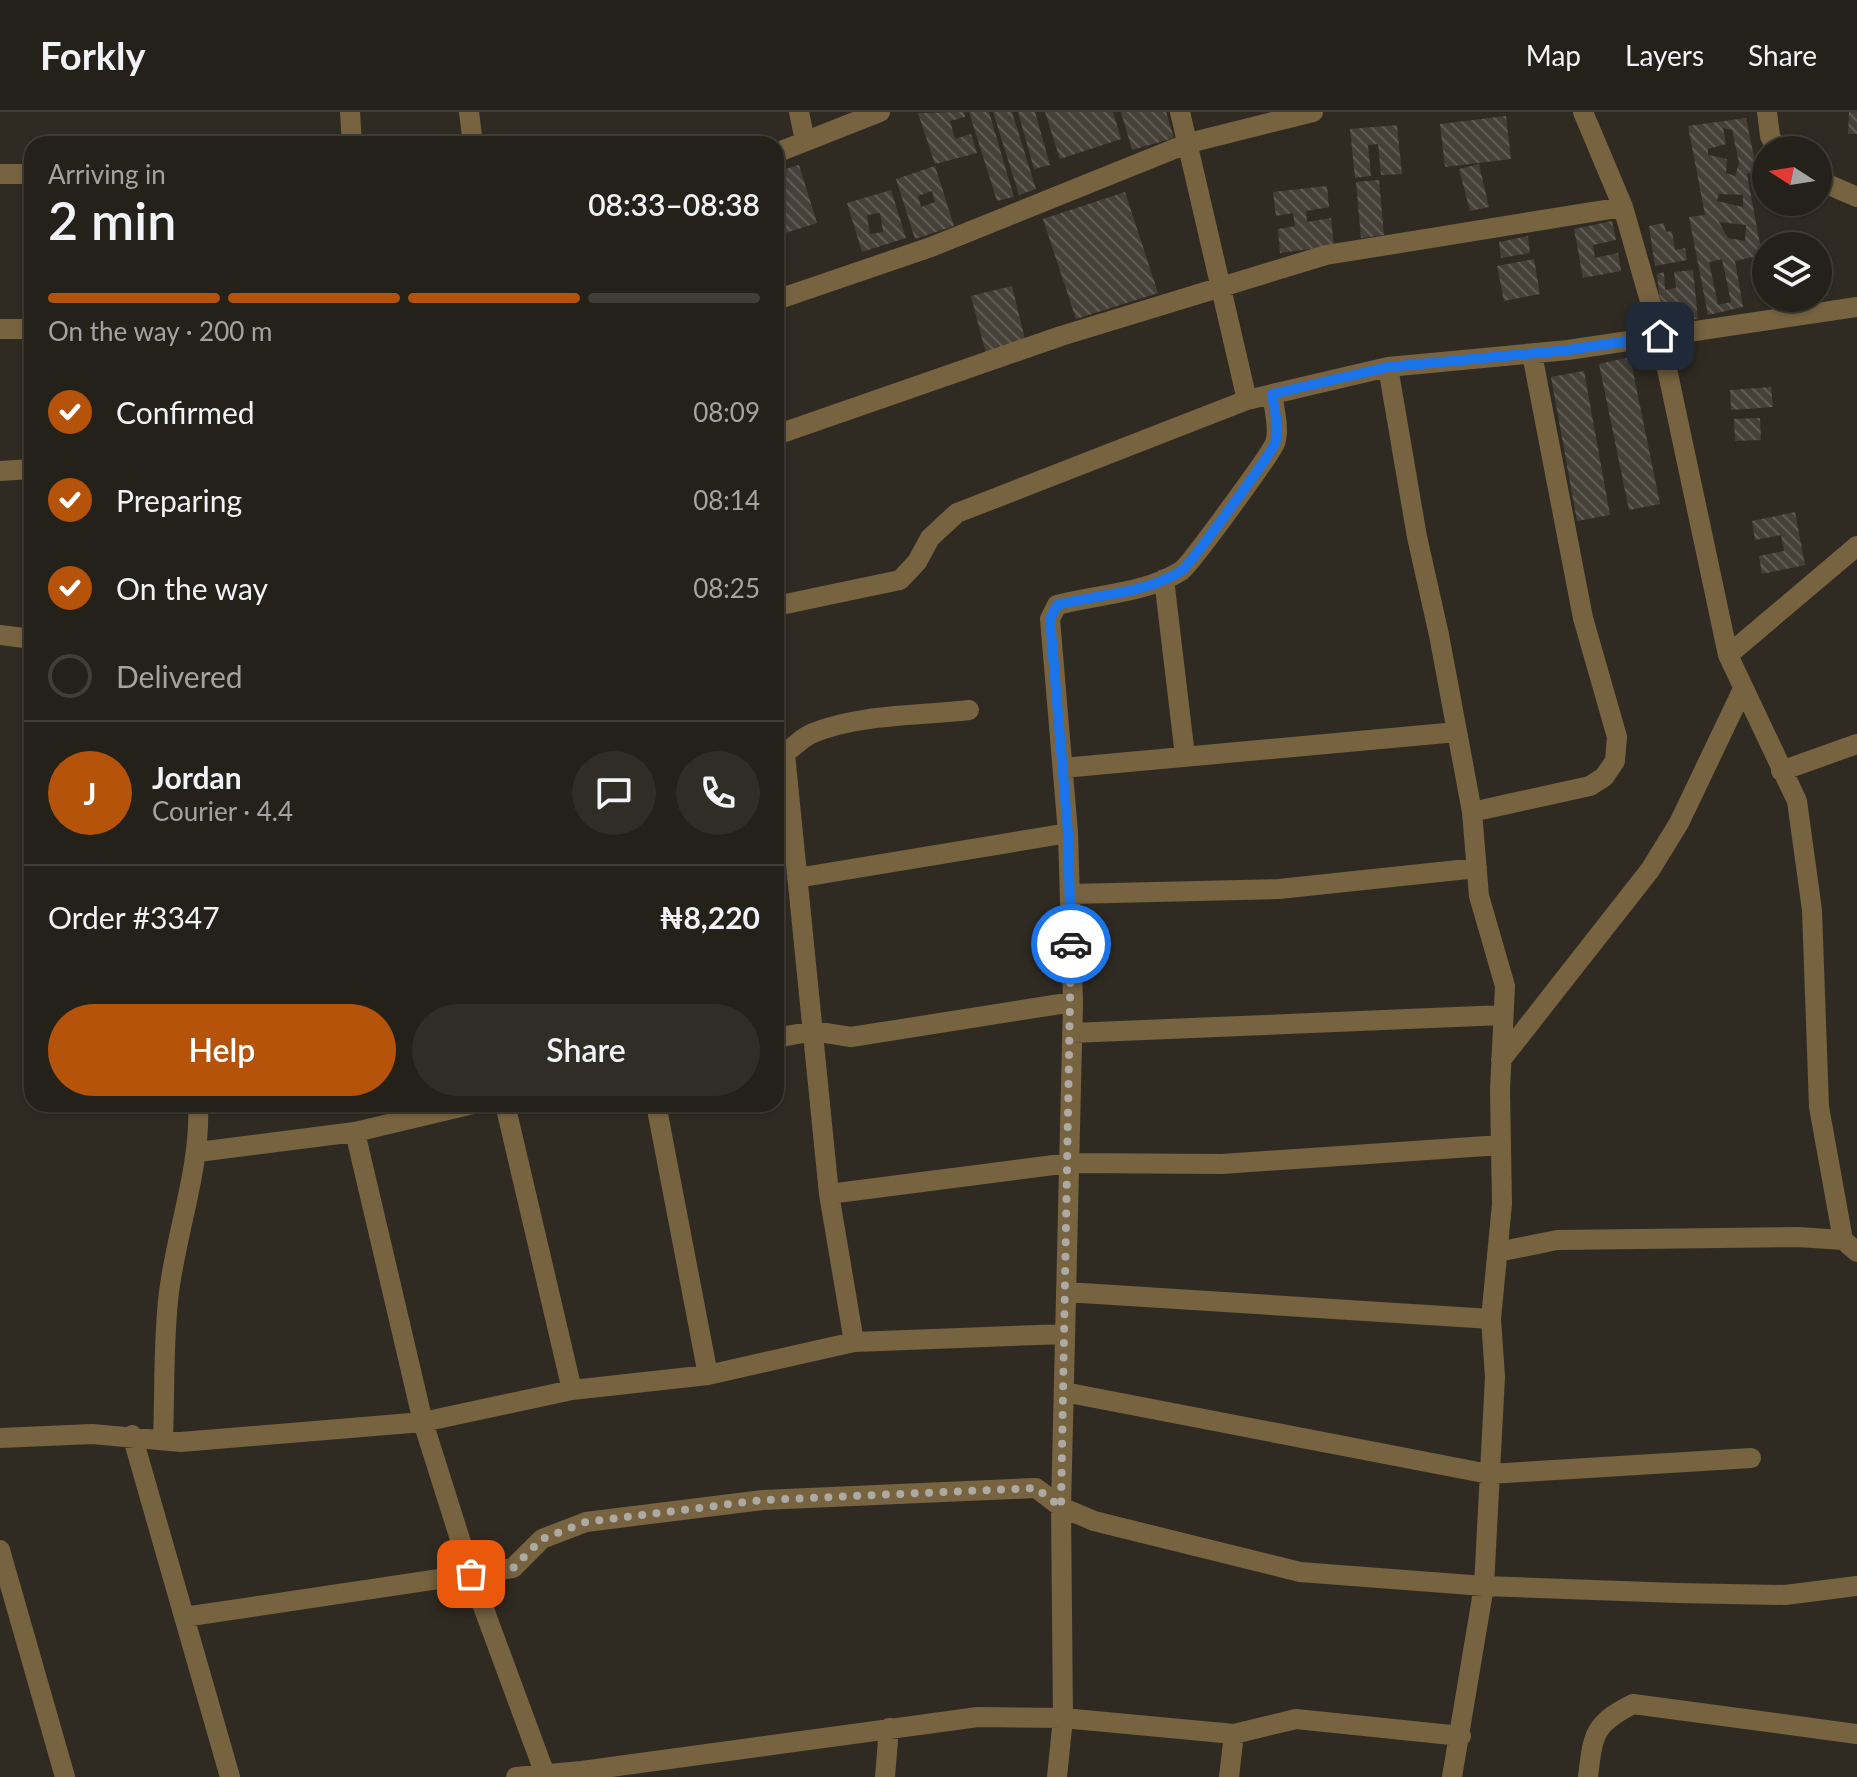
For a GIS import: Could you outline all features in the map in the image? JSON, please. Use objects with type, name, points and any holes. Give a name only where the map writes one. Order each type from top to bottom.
[{"type":"street","points":[[350,112],[352,136]]},
{"type":"street","points":[[469,112],[472,136]]},
{"type":"street","points":[[799,112],[805,141]]},
{"type":"street","points":[[784,150],[880,112]]},
{"type":"street","points":[[1180,112],[1247,400]]},
{"type":"street","points":[[784,297],[931,247],[1189,143],[1313,112]]},
{"type":"street","points":[[1498,1252],[1557,1240],[1798,1237],[1850,1246],[1819,1107],[1812,910],[1797,801],[1742,691],[1728,655],[1660,336],[1623,207],[1583,112]]},
{"type":"street","points":[[1767,112],[1770,136]]},
{"type":"street","points":[[0,174],[24,174]]},
{"type":"street","points":[[1832,186],[1857,197]]},
{"type":"street","points":[[784,432],[1219,285],[1326,255],[1623,207]]},
{"type":"street","points":[[784,604],[900,580],[917,562],[930,538],[957,513],[1247,400],[1388,367],[1532,354],[1857,307]]},
{"type":"street","points":[[0,329],[24,329]]},
{"type":"street","points":[[1472,812],[1590,786],[1604,777],[1615,761],[1617,737],[1583,618],[1532,354]]},
{"type":"street","points":[[1388,367],[1417,537],[1472,812],[1479,896],[1505,986],[1498,1252],[1491,1319],[1495,1377],[1484,1586],[1452,1777]]},
{"type":"street","points":[[1057,1777],[1063,1718],[1061,1507],[1073,1002],[1068,833],[1050,619],[1057,605],[1147,587],[1184,569],[1267,459],[1277,439],[1272,394]]},
{"type":"street","points":[[0,471],[24,470]]},
{"type":"street","points":[[1728,655],[1857,546]]},
{"type":"street","points":[[1164,579],[1185,756]]},
{"type":"street","points":[[0,635],[24,638]]},
{"type":"street","points":[[1501,1060],[1650,870],[1679,823],[1742,691]]},
{"type":"street","points":[[784,752],[811,733],[857,723],[969,710]]},
{"type":"street","points":[[1063,768],[1457,732]]},
{"type":"street","points":[[1781,771],[1857,744]]},
{"type":"street","points":[[784,784],[797,878],[829,1194],[854,1342]]},
{"type":"street","points":[[797,878],[1068,833]]},
{"type":"street","points":[[1070,894],[1279,889],[1477,868]]},
{"type":"street","points":[[784,1036],[813,1031],[851,1037],[1073,1002]]},
{"type":"street","points":[[1072,1033],[1503,1015]]},
{"type":"street","points":[[163,1439],[169,1294],[186,1194],[198,1152],[198,1112]]},
{"type":"street","points":[[198,1152],[355,1132],[424,1112]]},
{"type":"street","points":[[507,1112],[572,1390]]},
{"type":"street","points":[[658,1112],[708,1375]]},
{"type":"street","points":[[355,1132],[423,1422],[471,1574],[546,1776]]},
{"type":"street","points":[[829,1194],[1069,1163],[1222,1164],[1501,1145]]},
{"type":"street","points":[[1066,1292],[1491,1319]]},
{"type":"street","points":[[0,1438],[132,1435],[181,1442],[423,1422],[572,1390],[708,1375],[854,1342],[1065,1334]]},
{"type":"street","points":[[1064,1392],[1489,1474],[1751,1458]]},
{"type":"street","points":[[132,1435],[230,1777]]},
{"type":"street","points":[[184,1617],[513,1568],[542,1539],[586,1522],[763,1500],[1036,1488],[1061,1507],[1094,1521],[1300,1572],[1484,1586],[1785,1595],[1857,1586]]},
{"type":"street","points":[[0,1550],[65,1777]]},
{"type":"street","points":[[1588,1777],[1593,1734],[1609,1715],[1633,1704],[1857,1734]]},
{"type":"street","points":[[516,1777],[546,1776],[978,1717],[1063,1718],[1234,1734],[1296,1719],[1461,1736]]},
{"type":"street","points":[[885,1777],[889,1728]]},
{"type":"street","points":[[1229,1777],[1234,1734]]},
{"type":"building","points":[[964,112],[965,117],[950,121],[955,139],[971,134],[977,153],[935,164],[918,113]]},
{"type":"building","points":[[969,112],[989,112],[1014,197],[997,201]]},
{"type":"building","points":[[993,112],[1012,112],[1036,189],[1019,195]]},
{"type":"building","points":[[1018,112],[1035,112],[1050,165],[1034,169]]},
{"type":"building","points":[[1045,112],[1113,112],[1121,139],[1060,159]]},
{"type":"building","points":[[1121,112],[1166,112],[1174,138],[1132,150]]},
{"type":"building","points":[[1849,112],[1857,112],[1857,134],[1848,134]]},
{"type":"building","points":[[1506,116],[1511,159],[1445,167],[1440,124]]},
{"type":"building","points":[[1746,118],[1752,147],[1752,173],[1747,174],[1752,216],[1755,216],[1758,232],[1752,232],[1752,257],[1735,261],[1743,307],[1708,315],[1689,217],[1705,215],[1688,126]],"holes":[[[1723,128],[1732,130],[1739,163],[1735,176],[1726,173],[1727,159],[1708,155],[1708,149],[1726,144]],[[1719,194],[1743,195],[1743,207],[1717,201]],[[1719,222],[1746,225],[1745,241],[1728,238]],[[1722,259],[1731,302],[1718,305],[1709,262]]]},
{"type":"building","points":[[1397,125],[1402,174],[1381,175],[1378,144],[1368,145],[1371,176],[1355,178],[1350,129]]},
{"type":"building","points":[[1479,164],[1489,207],[1470,211],[1459,169]]},
{"type":"building","points":[[799,165],[817,223],[784,233],[784,170]]},
{"type":"building","points":[[935,166],[954,226],[915,239],[896,179]],"holes":[[[932,191],[935,202],[921,207],[918,196]]]},
{"type":"building","points":[[1379,180],[1384,235],[1361,238],[1356,182]]},
{"type":"building","points":[[1327,186],[1329,207],[1306,211],[1307,222],[1331,218],[1334,246],[1280,253],[1278,229],[1295,226],[1293,213],[1276,216],[1273,192]]},
{"type":"building","points":[[891,190],[906,238],[862,252],[847,203]],"holes":[[[880,213],[883,232],[870,234],[867,215]]]},
{"type":"building","points":[[1125,192],[1158,293],[1076,319],[1043,219]]},
{"type":"building","points":[[1612,221],[1616,240],[1593,245],[1595,258],[1618,253],[1621,271],[1583,278],[1574,229]]},
{"type":"building","points":[[1664,223],[1666,232],[1672,231],[1675,250],[1685,248],[1687,260],[1655,266],[1649,226]]},
{"type":"building","points":[[1528,236],[1530,253],[1501,258],[1499,242]]},
{"type":"building","points":[[1534,259],[1540,294],[1504,301],[1497,266]]},
{"type":"building","points":[[1693,270],[1698,319],[1662,322],[1657,274],[1664,272],[1665,290],[1676,288],[1674,272]]},
{"type":"building","points":[[1012,286],[1026,344],[986,354],[971,296]]},
{"type":"building","points":[[1630,357],[1660,504],[1629,510],[1599,364]]},
{"type":"building","points":[[1584,371],[1610,515],[1577,521],[1551,377]]},
{"type":"building","points":[[1771,387],[1773,407],[1731,410],[1730,390]]},
{"type":"building","points":[[1760,418],[1761,440],[1735,441],[1734,419]]},
{"type":"building","points":[[1795,512],[1805,565],[1762,574],[1759,556],[1784,551],[1781,535],[1755,540],[1752,521]]},
{"type":"way so far","points":[[471,1574],[513,1568],[542,1539],[586,1522],[763,1500],[1036,1488],[1061,1507],[1073,1002],[1071,944]]},
{"type":"route","points":[[1071,944],[1068,833],[1050,619],[1057,605],[1147,587],[1184,569],[1267,459],[1277,439],[1272,394],[1388,367],[1568,350],[1660,336]]}]
